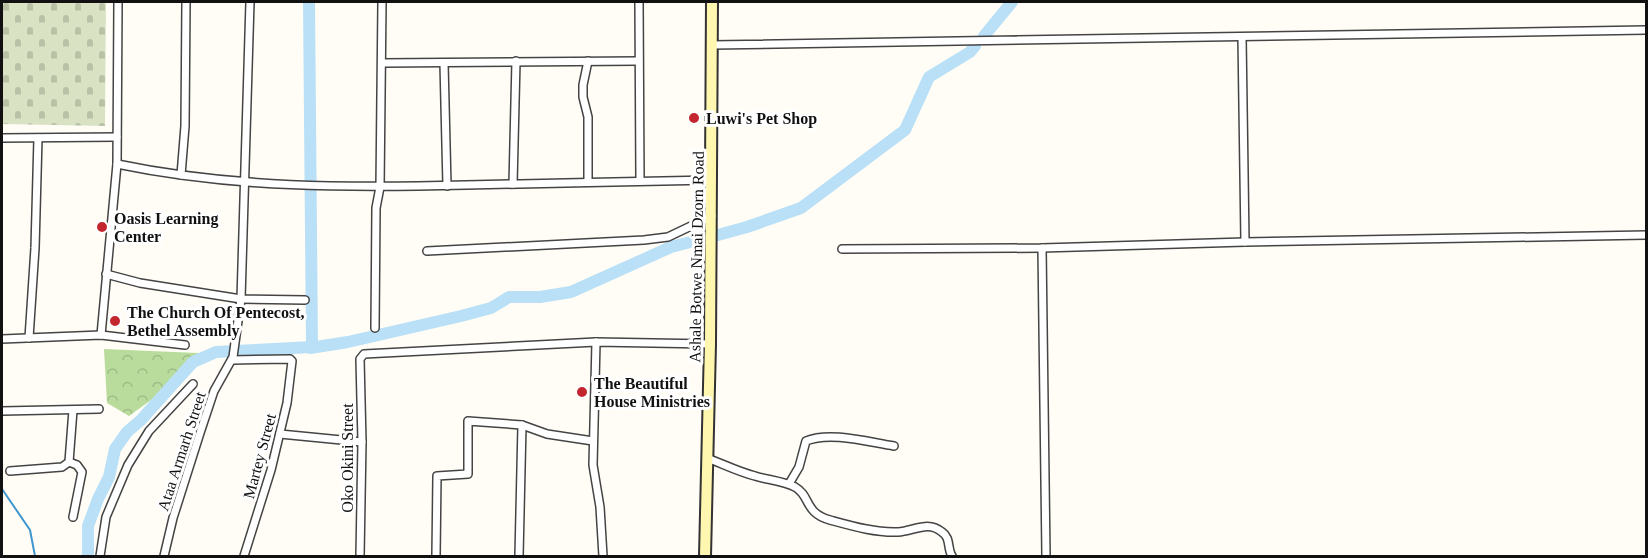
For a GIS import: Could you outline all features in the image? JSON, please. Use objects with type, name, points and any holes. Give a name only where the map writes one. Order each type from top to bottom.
[{"type":"main road","name":"Ashale Botwe Nmai Dzorn Road","points":[[705,556],[712,216],[712,2]]},
{"type":"main road","name":"Ashale Botwe Nmai Dzorn Road","points":[[707,512],[711,556]]},
{"type":"street","points":[[101,335],[117,164],[118,2]]},
{"type":"street","points":[[181,175],[185,115],[186,2]]},
{"type":"street","points":[[232,359],[241,299],[250,2]]},
{"type":"street","points":[[375,328],[376,208],[380,188],[382,2]]},
{"type":"street","points":[[639,2],[640,181]]},
{"type":"street","points":[[712,45],[1647,30]]},
{"type":"street","points":[[1242,37],[1245,242]]},
{"type":"street","points":[[513,184],[516,61]]},
{"type":"street","points":[[588,61],[583,91],[588,117],[588,182]]},
{"type":"street","points":[[382,63],[638,61]]},
{"type":"street","points":[[444,63],[447,186]]},
{"type":"street","points":[[2,138],[117,137]]},
{"type":"street","points":[[29,338],[35,248],[38,138]]},
{"type":"street","points":[[117,164],[181,175],[245,182],[380,188],[712,180]]},
{"type":"street","points":[[427,251],[644,240],[668,237],[712,216]]},
{"type":"street","points":[[842,249],[1042,248],[1647,235]]},
{"type":"street","points":[[1042,248],[1046,556]]},
{"type":"street","points":[[106,274],[140,283],[241,299],[305,300]]},
{"type":"street","points":[[2,339],[101,335],[185,345]]},
{"type":"street","points":[[603,556],[600,507],[592,465],[596,342],[710,344]]},
{"type":"street","name":"Oko Okini Street","points":[[360,556],[362,442],[360,359],[362,356],[596,342]]},
{"type":"street","name":"Martey Street","points":[[232,359],[290,358],[292,361],[287,403],[271,471],[244,556]]},
{"type":"street","name":"Ataa Armarh Street","points":[[164,556],[173,518],[214,391],[232,359]]},
{"type":"street","points":[[100,556],[106,517],[128,465],[148,431],[193,384]]},
{"type":"street","points":[[69,462],[72,410]]},
{"type":"street","points":[[2,411],[99,410]]},
{"type":"street","points":[[436,556],[437,478],[438,475],[468,474],[468,421],[522,425],[547,434],[593,441]]},
{"type":"street","points":[[519,556],[522,425]]},
{"type":"street","points":[[280,434],[362,442]]},
{"type":"street","points":[[789,484],[799,467],[806,441],[813,438],[835,437],[894,446]]},
{"type":"street","points":[[707,458],[753,476],[789,484],[803,494],[810,508],[828,519],[876,531],[898,532],[926,526],[937,529],[948,537],[952,556]]},
{"type":"street","points":[[9,471],[62,467],[69,462]]},
{"type":"street","points":[[69,462],[77,465],[82,472],[73,517]]},
{"type":"green space","points":[[2,2],[106,2],[105,126],[2,124]]},
{"type":"green space","points":[[104,349],[198,353],[199,356],[181,368],[158,395],[129,416],[107,403]]},
{"type":"waterway","points":[[88,556],[88,526],[109,477],[115,449],[127,432],[141,420],[193,362],[216,352],[312,347],[309,2]]},
{"type":"waterway","points":[[984,36],[1012,2]]},
{"type":"waterway","points":[[718,235],[801,208],[905,130],[929,77],[970,52],[975,46]]},
{"type":"waterway","points":[[310,348],[348,342],[461,316],[491,308],[509,297],[540,297],[571,292],[671,247],[706,238]]},
{"type":"waterway","points":[[2,489],[30,530],[35,556]]},
{"type":"place","name":"Luwi's Pet Shop","points":[[694,118]]},
{"type":"place","name":"Oasis Learning Center","points":[[102,227]]},
{"type":"place","name":"The Church Of Pentecost, Bethel Assembly","points":[[115,321]]},
{"type":"place","name":"The Beautiful House Ministries","points":[[582,392]]}]
